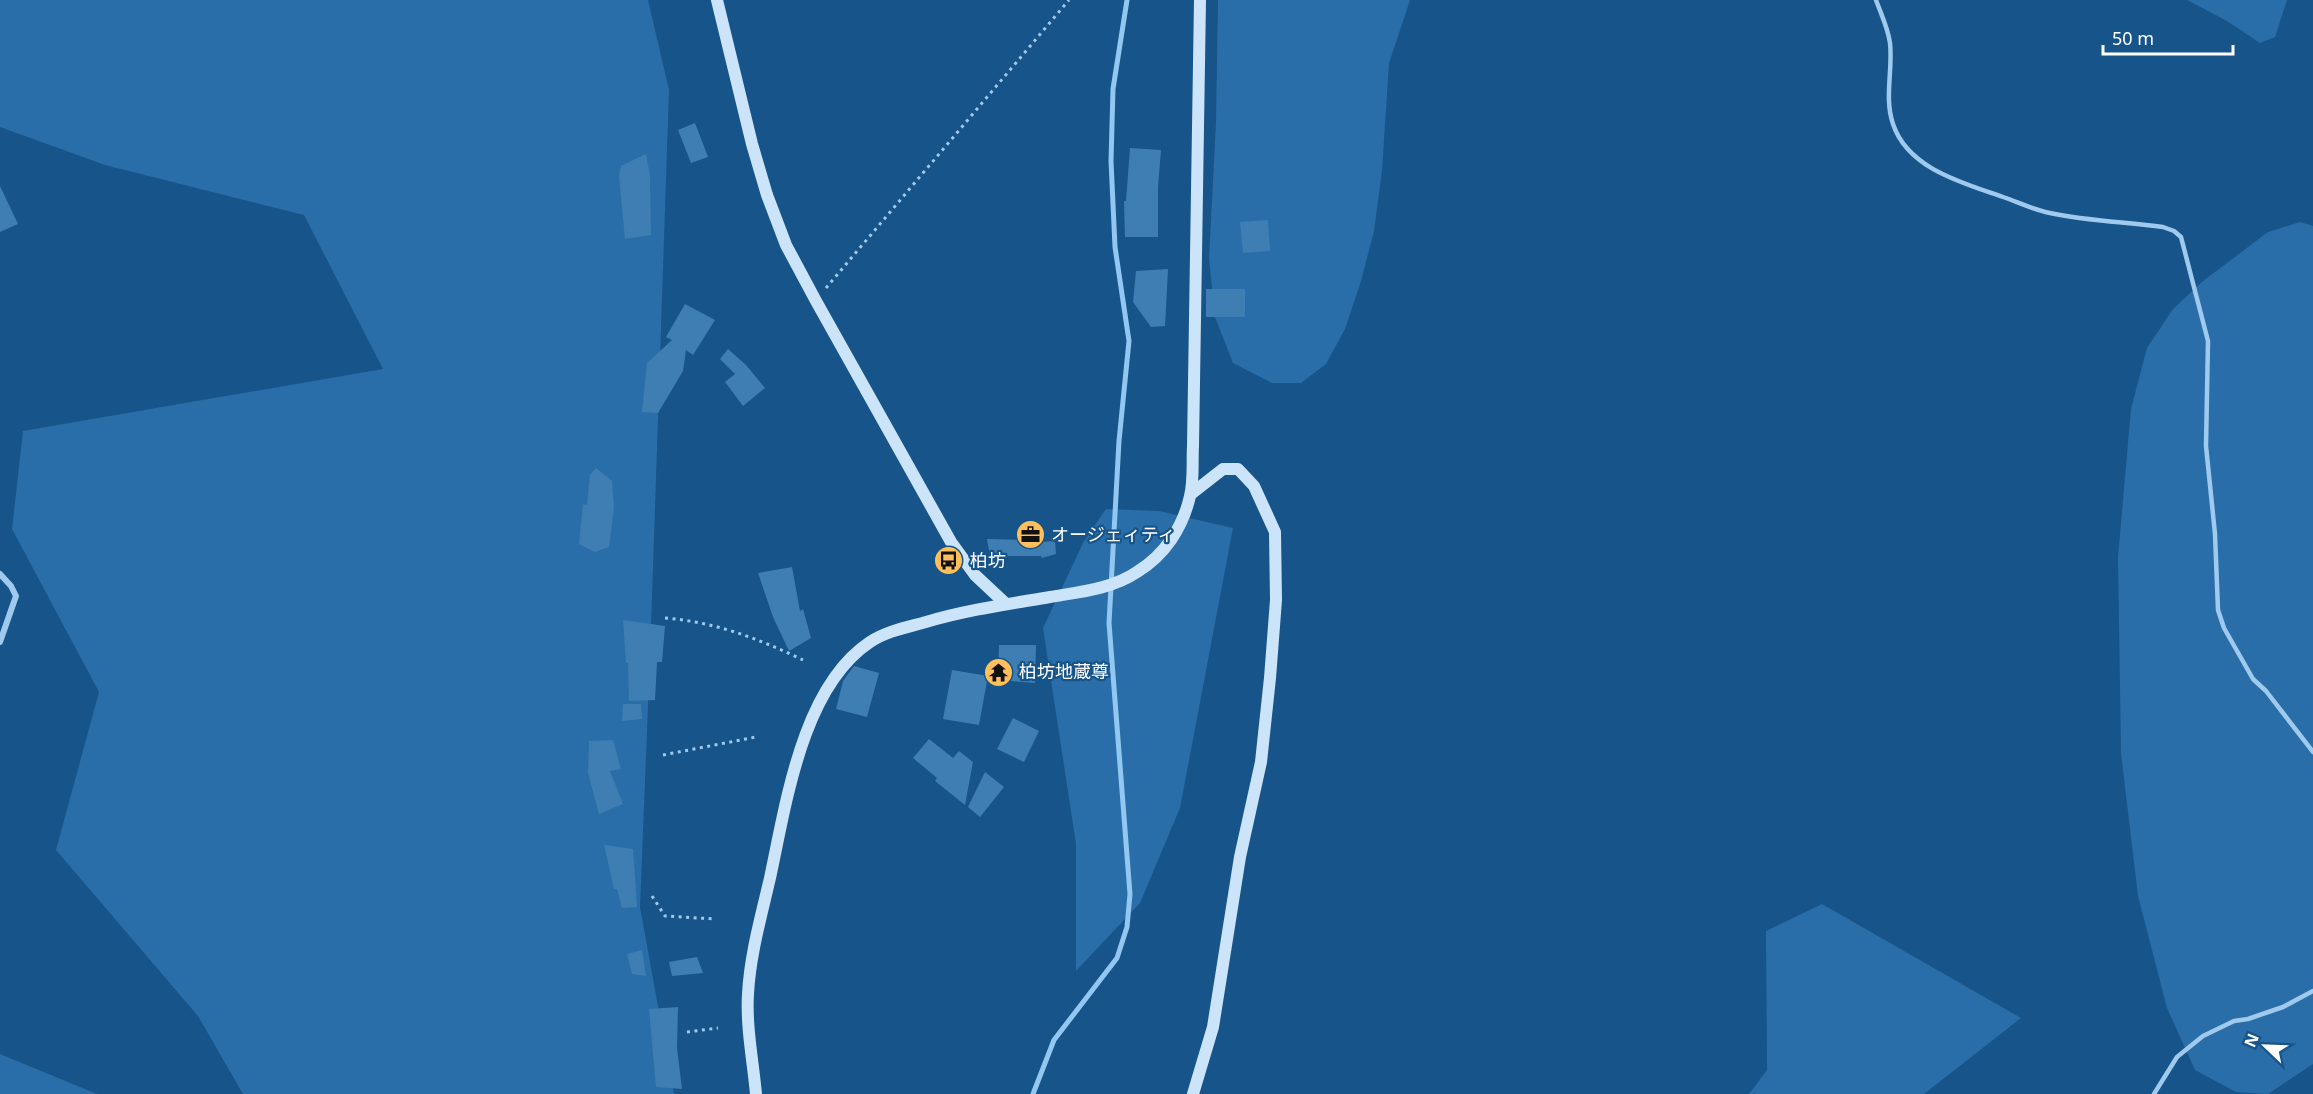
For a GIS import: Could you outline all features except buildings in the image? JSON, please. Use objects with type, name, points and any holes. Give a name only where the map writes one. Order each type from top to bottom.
[{"type":"street","points":[[717,0],[767,195],[786,245],[951,542],[975,575],[1006,604]]},
{"type":"street","points":[[756,1094],[748,1004],[754,948],[797,760],[828,687],[855,653],[872,640],[891,632],[938,618],[1092,589],[1136,573],[1154,560],[1172,540],[1182,519],[1191,494],[1200,0]]},
{"type":"street","points":[[1191,494],[1223,469],[1238,469],[1254,486],[1275,532],[1276,600],[1261,762],[1240,857],[1213,1027],[1193,1094]]},
{"type":"street","points":[[0,574],[11,586],[16,596],[0,642]]},
{"type":"lane","points":[[1876,0],[1888,31],[1890,45],[1889,109],[1892,122],[1897,136],[1919,159],[1966,185],[2049,213],[2163,227],[2174,231],[2181,237],[2208,341],[2206,446],[2215,534],[2218,610],[2224,628],[2253,679],[2266,691],[2313,752]]},
{"type":"lane","points":[[2154,1094],[2177,1057],[2202,1036],[2234,1022],[2283,1007],[2313,991]]},
{"type":"path","points":[[816,301],[1069,0]]},
{"type":"path","points":[[664,618],[693,620],[756,638],[802,660]]},
{"type":"path","points":[[663,755],[756,737]]},
{"type":"path","points":[[652,896],[665,916],[715,919]]},
{"type":"path","points":[[687,1032],[718,1028]]},
{"type":"shaded area","points":[[0,0],[648,0],[669,90],[640,907],[674,1094],[243,1094],[198,1016],[56,850],[99,692],[12,529],[23,431],[383,369],[304,215],[105,165],[0,127]]},
{"type":"shaded area","points":[[1218,0],[1410,0],[1389,63],[1382,171],[1374,231],[1361,281],[1345,329],[1326,364],[1301,383],[1272,383],[1233,363],[1215,317],[1209,259],[1216,122]]},
{"type":"shaded area","points":[[2187,0],[2287,0],[2275,37],[2260,43],[2227,21]]},
{"type":"shaded area","points":[[2300,222],[2313,226],[2313,1064],[2268,1094],[2236,1092],[2195,1070],[2167,1008],[2138,896],[2121,753],[2118,557],[2131,409],[2147,348],[2173,309],[2203,281],[2268,232]]},
{"type":"shaded area","points":[[1106,509],[1159,511],[1233,528],[1180,808],[1140,903],[1076,971],[1076,844],[1043,628],[1084,541]]},
{"type":"shaded area","points":[[1822,904],[2021,1018],[1924,1094],[1749,1094],[1767,1070],[1766,931]]},
{"type":"shaded area","points":[[0,1054],[97,1094],[0,1094]]},
{"type":"waterway","points":[[1033,1094],[1054,1040],[1117,958],[1127,927],[1130,894],[1109,623],[1119,441],[1129,341],[1115,247],[1111,161],[1113,89],[1127,0]]},
{"type":"place","name":"オージェィティ","points":[[1030,535]]},
{"type":"place","name":"柏坊","points":[[949,561]]},
{"type":"place","name":"柏坊地蔵尊","points":[[998,672]]}]
